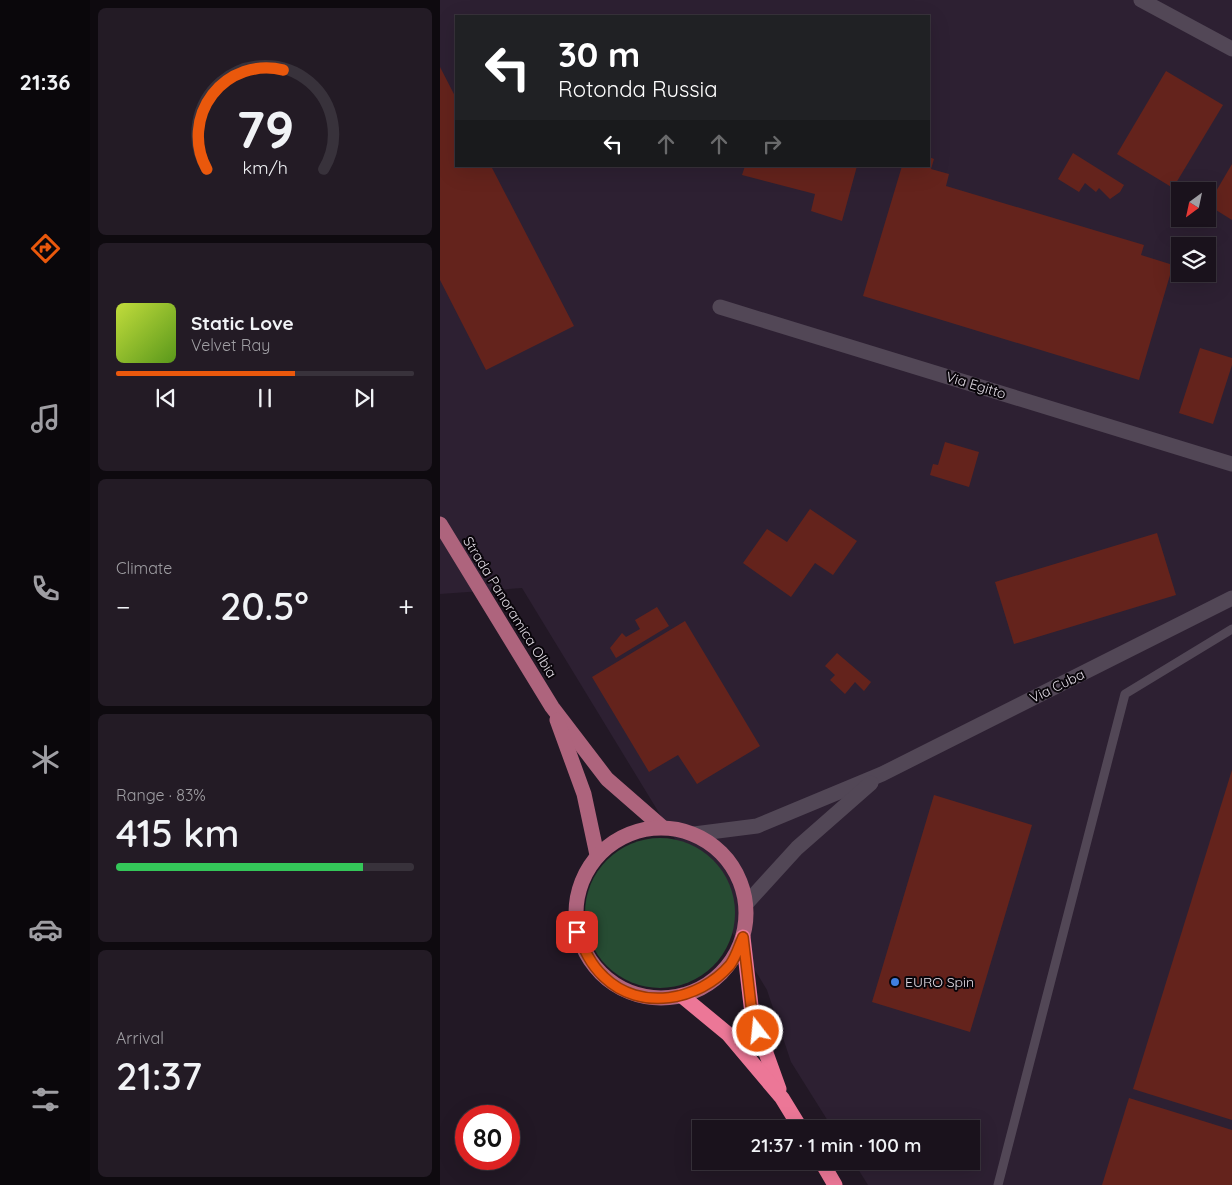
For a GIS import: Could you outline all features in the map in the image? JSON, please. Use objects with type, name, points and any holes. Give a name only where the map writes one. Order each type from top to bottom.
[{"type":"highway","points":[[743,937],[752,1014],[782,1098]]},
{"type":"highway","points":[[682,996],[728,1034],[782,1098],[795,1120]]},
{"type":"highway","points":[[826,1170],[835,1185]]},
{"type":"main road","name":"Strada Panoramica Olbia","points":[[440,524],[552,707]]},
{"type":"main road","points":[[552,707],[607,778],[662,827]]},
{"type":"main road","points":[[552,707],[584,794],[597,855]]},
{"type":"main road","points":[[662,827],[694,834],[714,846],[730,862],[740,882],[746,904],[743,937],[730,964],[709,984],[682,996],[655,999],[628,992],[605,978],[587,957],[577,932],[575,904],[582,878],[597,855],[623,836],[638,830],[662,827]]},
{"type":"street","points":[[1141,0],[1232,49]]},
{"type":"street","name":"Via Egitto","points":[[720,307],[1232,464]]},
{"type":"street","name":"Via Cuba","points":[[694,834],[757,826],[882,774],[1232,598]]},
{"type":"street","name":"Via Cuba","points":[[746,904],[796,848],[882,774]]},
{"type":"lane","points":[[998,1185],[1125,694],[1232,628]]},
{"type":"shaded area","points":[[440,0],[1232,0],[1232,1185],[868,1185],[859,1170],[980,1170],[980,1120],[827,1120],[791,1062],[767,990],[522,588],[440,594]]},
{"type":"green space","points":[[660,838],[675,839],[689,843],[702,850],[713,860],[723,871],[730,884],[734,898],[734,928],[730,942],[723,955],[713,966],[702,976],[689,983],[675,987],[660,988],[645,987],[631,983],[618,976],[607,966],[597,955],[590,942],[586,928],[585,913],[586,898],[590,884],[597,871],[607,860],[618,850],[631,843],[645,839]]},
{"type":"building","points":[[440,67],[455,96],[455,167],[492,167],[574,326],[486,370],[440,280]]},
{"type":"building","points":[[1166,71],[1223,105],[1177,182],[1171,182],[1171,187],[1117,154]]},
{"type":"building","points":[[1073,153],[1124,185],[1120,192],[1110,199],[1099,188],[1096,192],[1085,183],[1079,192],[1058,179]]},
{"type":"building","points":[[930,157],[934,159],[931,169],[949,174],[946,186],[1144,245],[1141,255],[1171,264],[1171,272],[1139,380],[863,296],[902,167],[930,167]]},
{"type":"building","points":[[1232,164],[1232,220],[1216,210],[1216,191]]},
{"type":"building","points":[[745,167],[857,167],[842,221],[811,211],[815,194],[742,175]]},
{"type":"building","points":[[1200,348],[1232,358],[1232,365],[1213,424],[1179,413]]},
{"type":"building","points":[[945,442],[979,452],[969,487],[930,475],[933,464],[938,465]]},
{"type":"building","points":[[810,509],[857,541],[833,575],[815,563],[791,597],[743,563],[767,529],[787,542]]},
{"type":"building","points":[[1157,533],[1176,595],[1014,644],[995,582]]},
{"type":"building","points":[[657,607],[669,626],[616,658],[610,648],[622,633],[626,637],[640,629],[635,620]]},
{"type":"building","points":[[685,621],[760,746],[697,784],[678,755],[649,772],[592,677]]},
{"type":"building","points":[[837,653],[871,682],[864,691],[855,682],[845,694],[830,680],[835,675],[825,666]]},
{"type":"building","points":[[1232,770],[1232,1120],[1133,1089]]},
{"type":"building","points":[[934,795],[1032,825],[970,1032],[872,1002]]},
{"type":"building","points":[[1129,1098],[1232,1130],[1232,1185],[1102,1185]]},
{"type":"place","name":"EURO Spin","points":[[895,982]]},
{"type":"route","points":[[577,932],[587,957],[605,978],[628,992],[655,999],[682,996],[709,984],[730,964],[743,937],[752,1014],[758,1031]]}]
